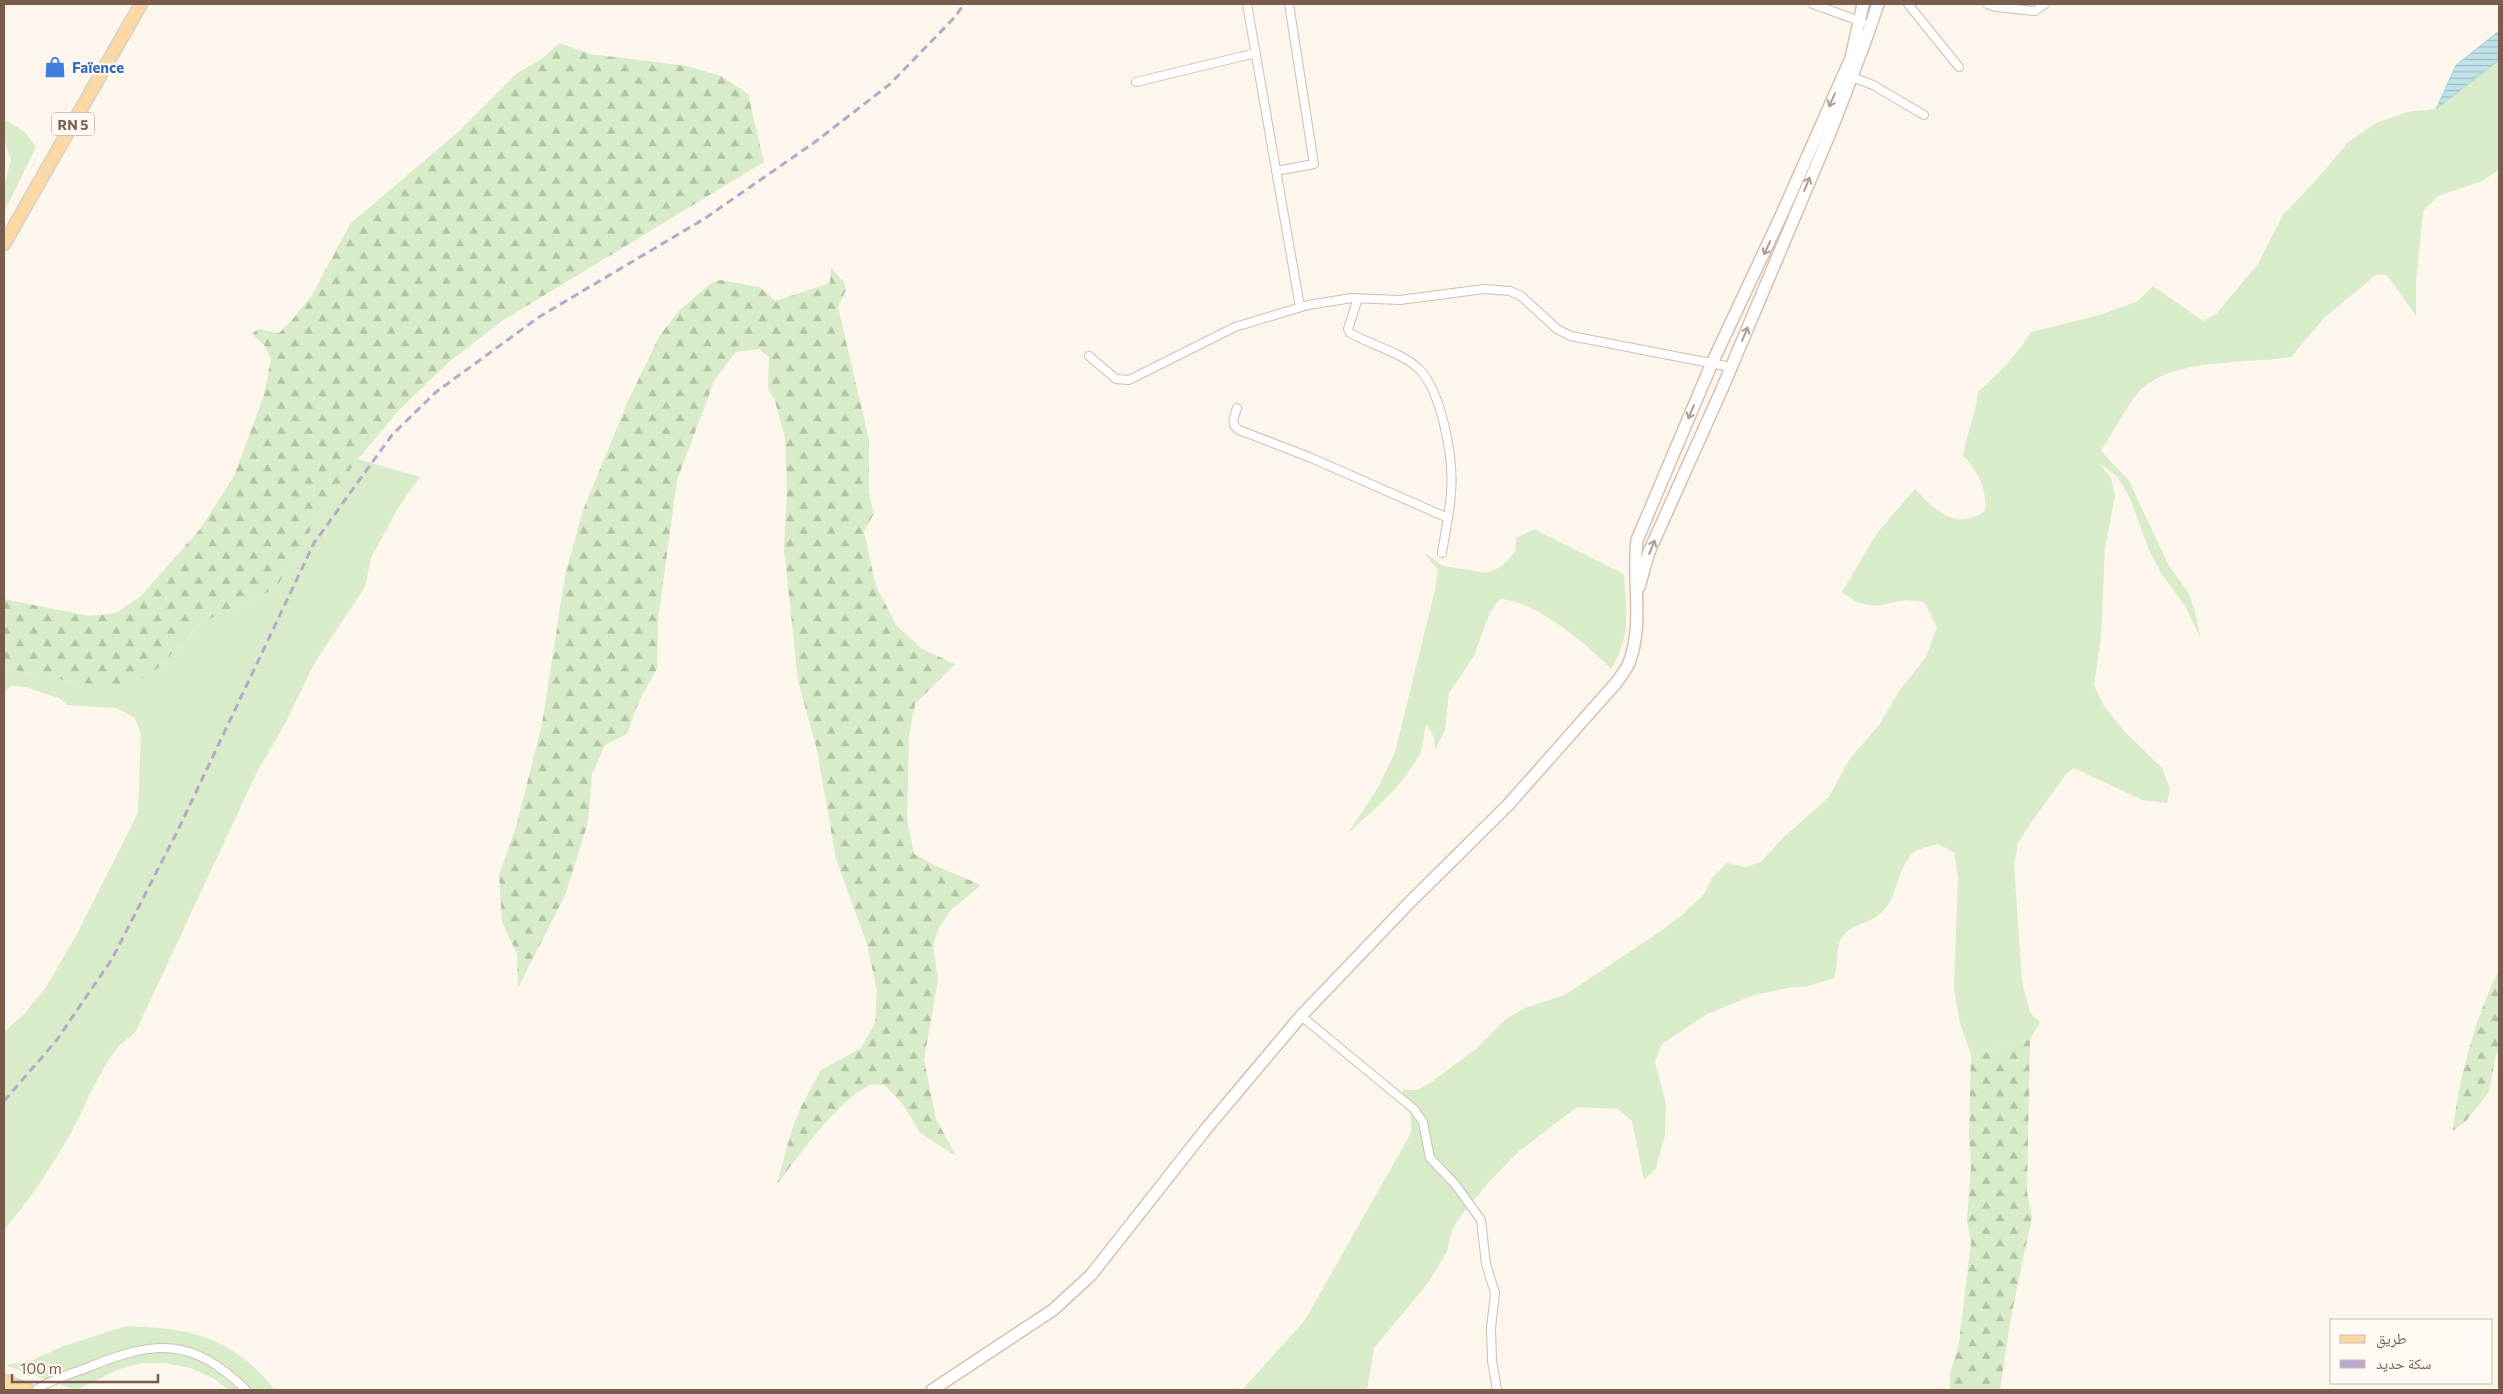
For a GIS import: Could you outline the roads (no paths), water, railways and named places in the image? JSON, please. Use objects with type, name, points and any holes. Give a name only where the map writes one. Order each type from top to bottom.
[{"type":"main road","name":"RN 5","points":[[4,244],[141,4]]},
{"type":"main road","points":[[4,1381],[28,1390]]},
{"type":"street","points":[[1247,4],[1300,307]]},
{"type":"street","points":[[1276,171],[1314,164],[1289,4]]},
{"type":"street","points":[[1813,4],[1866,24]]},
{"type":"street","points":[[1638,594],[1649,552],[1722,389],[1852,77],[1866,24],[1863,4]]},
{"type":"street","points":[[932,1390],[1053,1310],[1091,1275],[1206,1129],[1301,1016],[1508,805],[1616,683],[1629,664],[1636,626],[1638,594],[1635,560],[1637,540],[1712,363],[1781,216],[1866,24],[1878,4]]},
{"type":"street","points":[[1908,4],[1959,67]]},
{"type":"street","points":[[1987,4],[1996,7],[2035,11],[2044,4]]},
{"type":"street","points":[[1136,82],[1256,53]]},
{"type":"street","points":[[1852,77],[1873,85],[1924,115]]},
{"type":"street","points":[[1089,356],[1116,379],[1129,380],[1235,327],[1300,307],[1358,298],[1400,300],[1484,289],[1510,291],[1521,296],[1556,329],[1571,336],[1731,367]]},
{"type":"street","points":[[1358,298],[1348,328],[1350,333],[1410,362],[1424,375],[1433,393],[1451,464],[1452,491],[1442,553]]},
{"type":"street","points":[[1704,382],[1722,389]]},
{"type":"street","points":[[1237,408],[1232,421],[1234,427],[1309,457],[1448,518]]},
{"type":"street","points":[[1301,1016],[1414,1109],[1423,1122],[1430,1158],[1455,1184],[1481,1220],[1486,1264],[1495,1293],[1491,1328],[1492,1361],[1497,1390]]},
{"type":"street","points":[[36,1390],[48,1382],[123,1353],[159,1347],[183,1351],[212,1361],[246,1390]]},
{"type":"water","points":[[2499,31],[2499,60],[2436,109],[2456,65]]},
{"type":"railway","points":[[4,1101],[56,1041],[112,959],[178,830],[314,543],[392,435],[436,392],[539,317],[704,219],[815,142],[890,84],[954,18],[964,4]]},
{"type":"place","name":"Faïence","points":[[55,67]]}]
